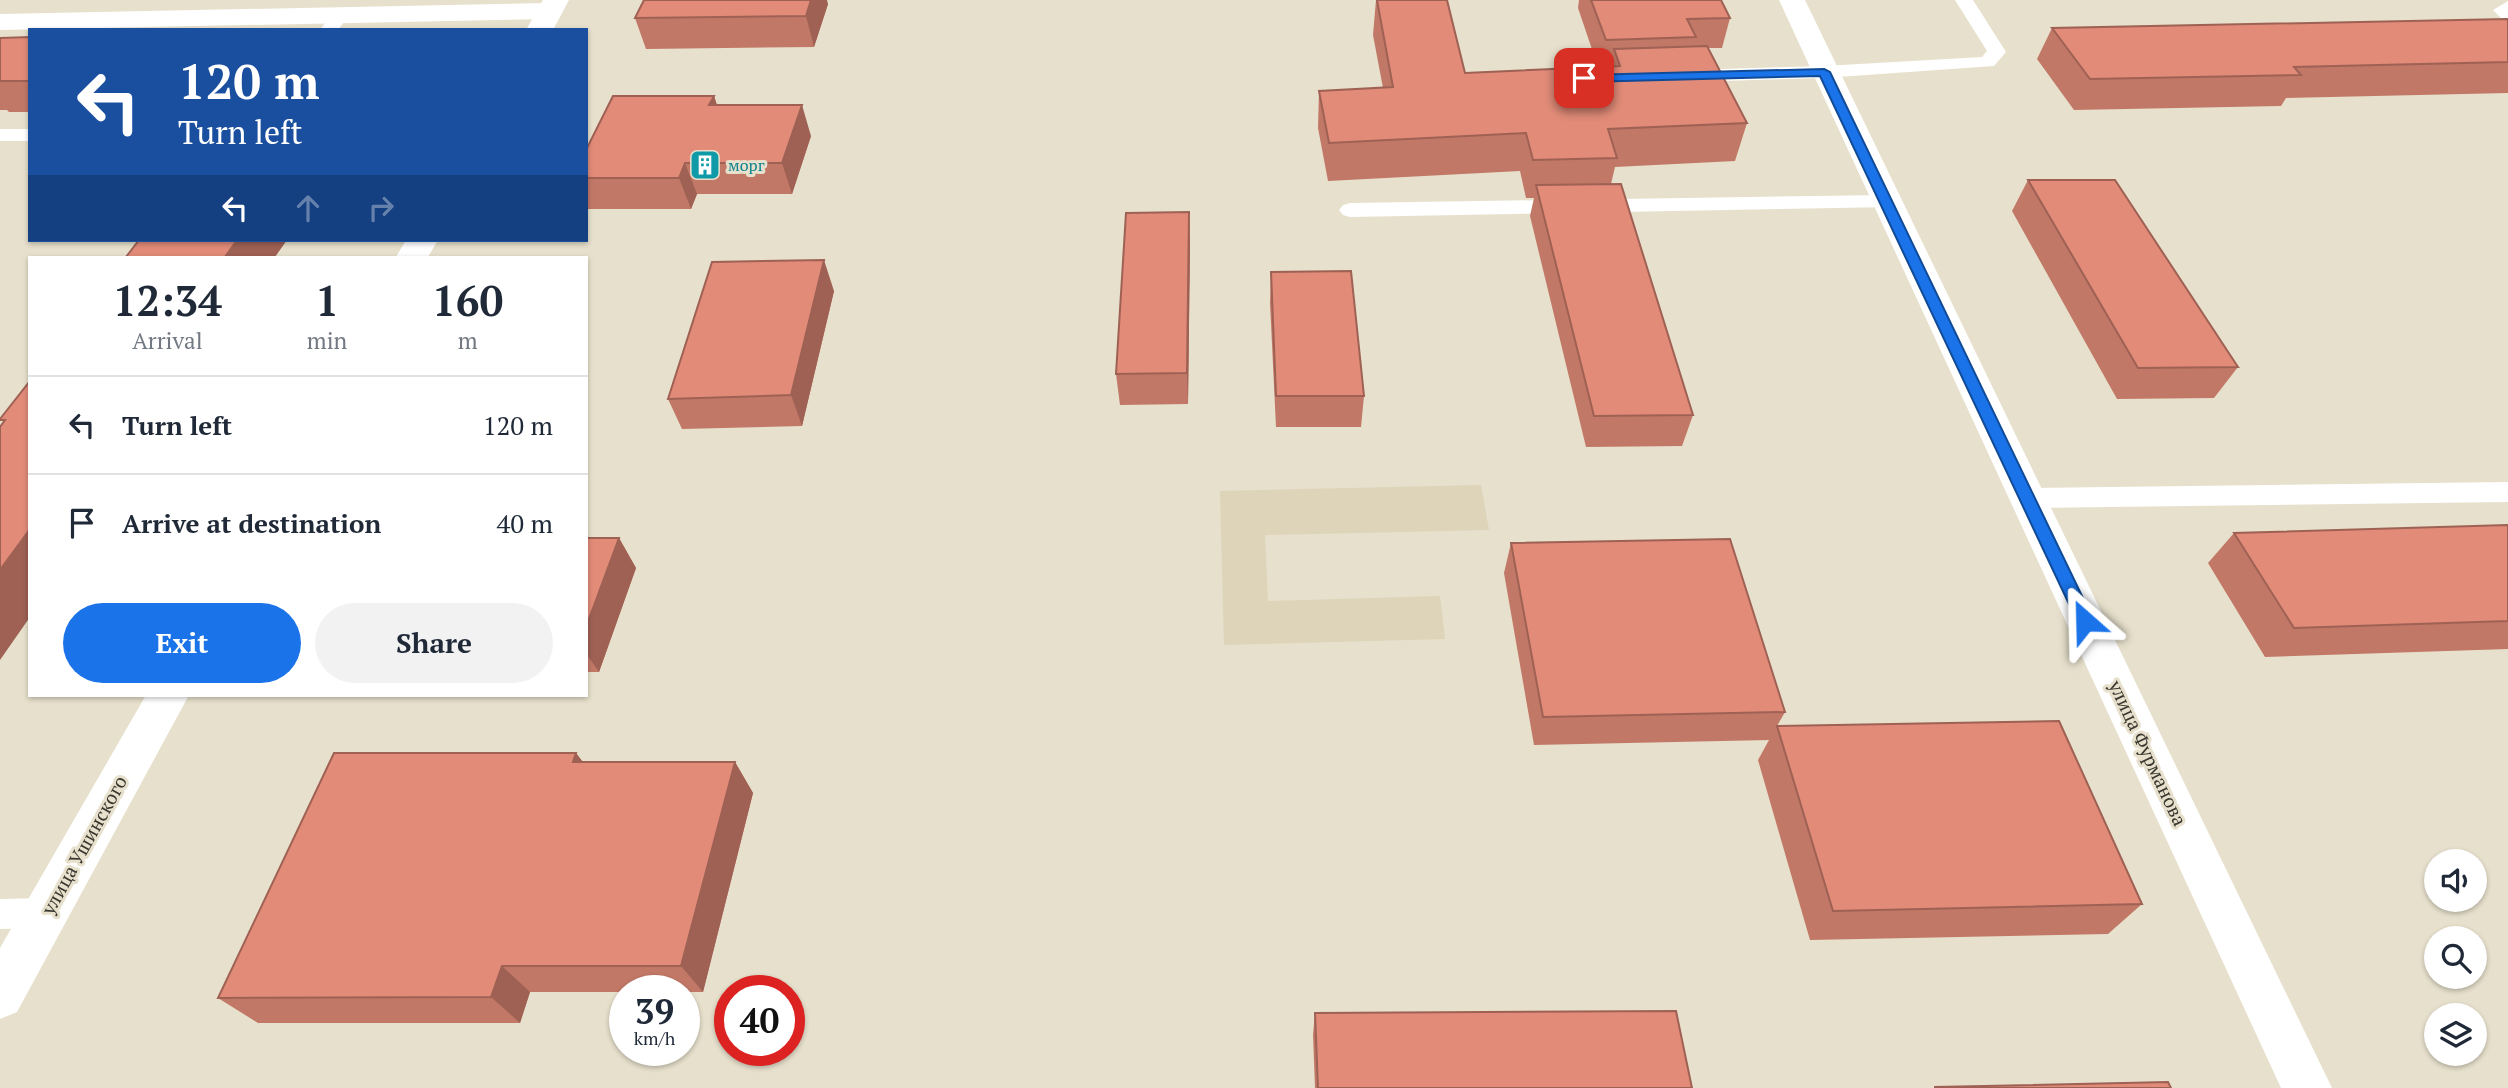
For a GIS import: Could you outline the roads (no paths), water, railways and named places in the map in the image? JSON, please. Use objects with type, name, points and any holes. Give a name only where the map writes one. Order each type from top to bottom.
[{"type":"street","name":"улица Фурманова","points":[[1792,0],[2307,1088]]},
{"type":"street","points":[[0,22],[335,22],[548,14]]},
{"type":"street","name":"улица Ушинского","points":[[0,995],[167,697]]},
{"type":"lane","points":[[1671,76],[1824,72],[1987,62],[1997,52],[1964,0]]},
{"type":"lane","points":[[2508,6],[2502,10],[2508,15]]},
{"type":"lane","points":[[0,135],[28,135]]},
{"type":"lane","points":[[1350,210],[1886,202]]},
{"type":"lane","points":[[2027,498],[2508,492]]},
{"type":"lane","points":[[0,914],[46,913]]},
{"type":"place","name":"морг","points":[[705,165]]}]
